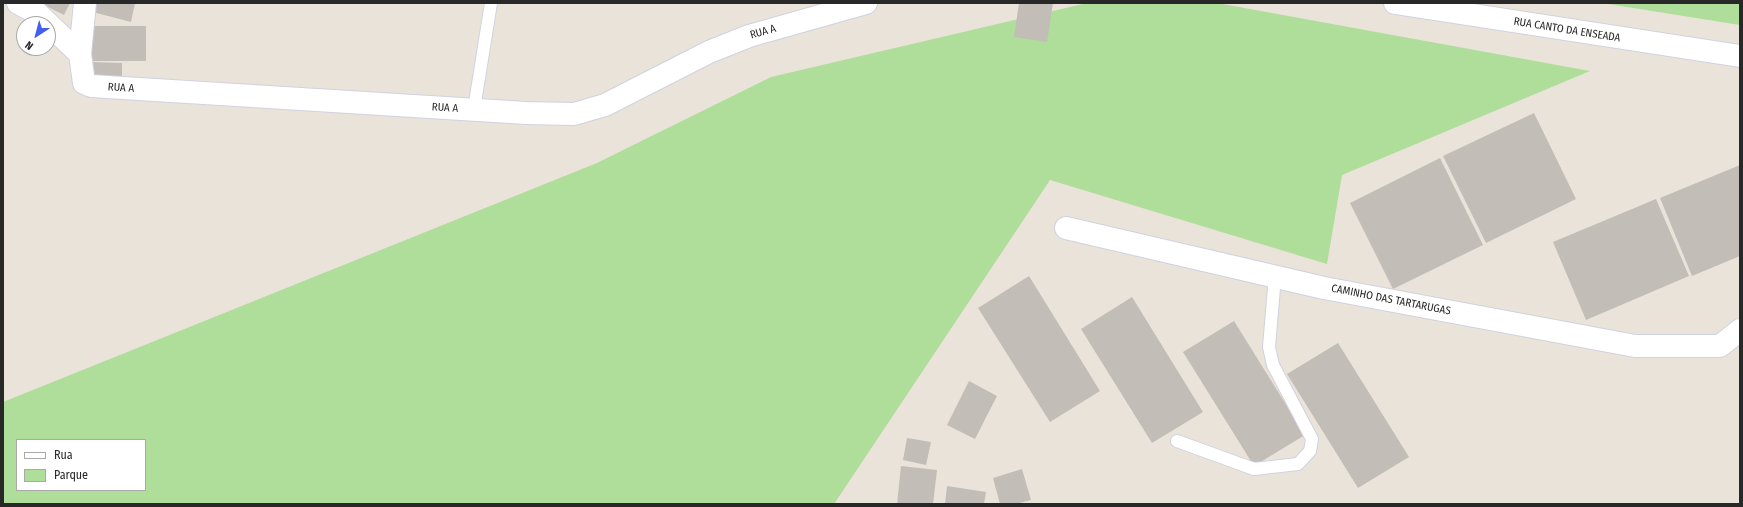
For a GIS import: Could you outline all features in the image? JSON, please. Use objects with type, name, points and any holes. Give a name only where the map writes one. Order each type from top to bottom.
[{"type":"street","points":[[18,3],[37,13],[80,54]]},
{"type":"street","name":"RUA A","points":[[85,3],[80,54],[84,83],[91,86],[574,114],[605,105],[709,52],[749,36],[841,7],[866,3]]},
{"type":"street","name":"RUA CANTO DA ENSEADA","points":[[1395,3],[1740,56]]},
{"type":"street","name":"CAMINHO DAS TARTARUGAS","points":[[1066,228],[1324,288],[1635,346],[1720,346],[1740,330]]},
{"type":"lane","points":[[474,109],[491,3]]},
{"type":"lane","points":[[1177,440],[1254,469],[1298,464],[1310,451],[1312,439],[1273,365],[1269,347],[1275,276]]},
{"type":"green space","points":[[1087,3],[1217,3],[1590,71],[1342,175],[1327,264],[1050,180],[834,504],[3,504],[3,402],[597,163],[771,77]]},
{"type":"green space","points":[[1602,3],[1740,3],[1740,25]]},
{"type":"building","points":[[40,3],[70,3],[64,15]]},
{"type":"building","points":[[91,3],[135,3],[131,22],[89,11]]},
{"type":"building","points":[[1019,3],[1053,3],[1047,42],[1014,37]]},
{"type":"building","points":[[90,26],[146,26],[146,61],[90,61]]},
{"type":"building","points":[[90,62],[122,63],[122,78],[90,78]]},
{"type":"building","points":[[1534,113],[1576,199],[1486,243],[1443,156]]},
{"type":"building","points":[[1440,158],[1483,245],[1393,289],[1350,203]]},
{"type":"building","points":[[1740,165],[1740,256],[1692,276],[1660,198]]},
{"type":"building","points":[[1656,199],[1689,276],[1586,320],[1553,242]]},
{"type":"building","points":[[1029,276],[1100,391],[1050,422],[978,308]]},
{"type":"building","points":[[1132,297],[1203,412],[1152,443],[1081,329]]},
{"type":"building","points":[[1234,321],[1305,435],[1254,466],[1183,352]]},
{"type":"building","points":[[1338,343],[1409,457],[1358,488],[1287,374]]},
{"type":"building","points":[[969,381],[997,396],[975,439],[947,425]]},
{"type":"building","points":[[907,438],[931,442],[926,465],[903,460]]},
{"type":"building","points":[[901,466],[937,470],[933,504],[897,504]]},
{"type":"building","points":[[1022,469],[1031,500],[1016,504],[1000,504],[993,478]]},
{"type":"building","points":[[947,486],[986,492],[984,504],[945,504]]}]
